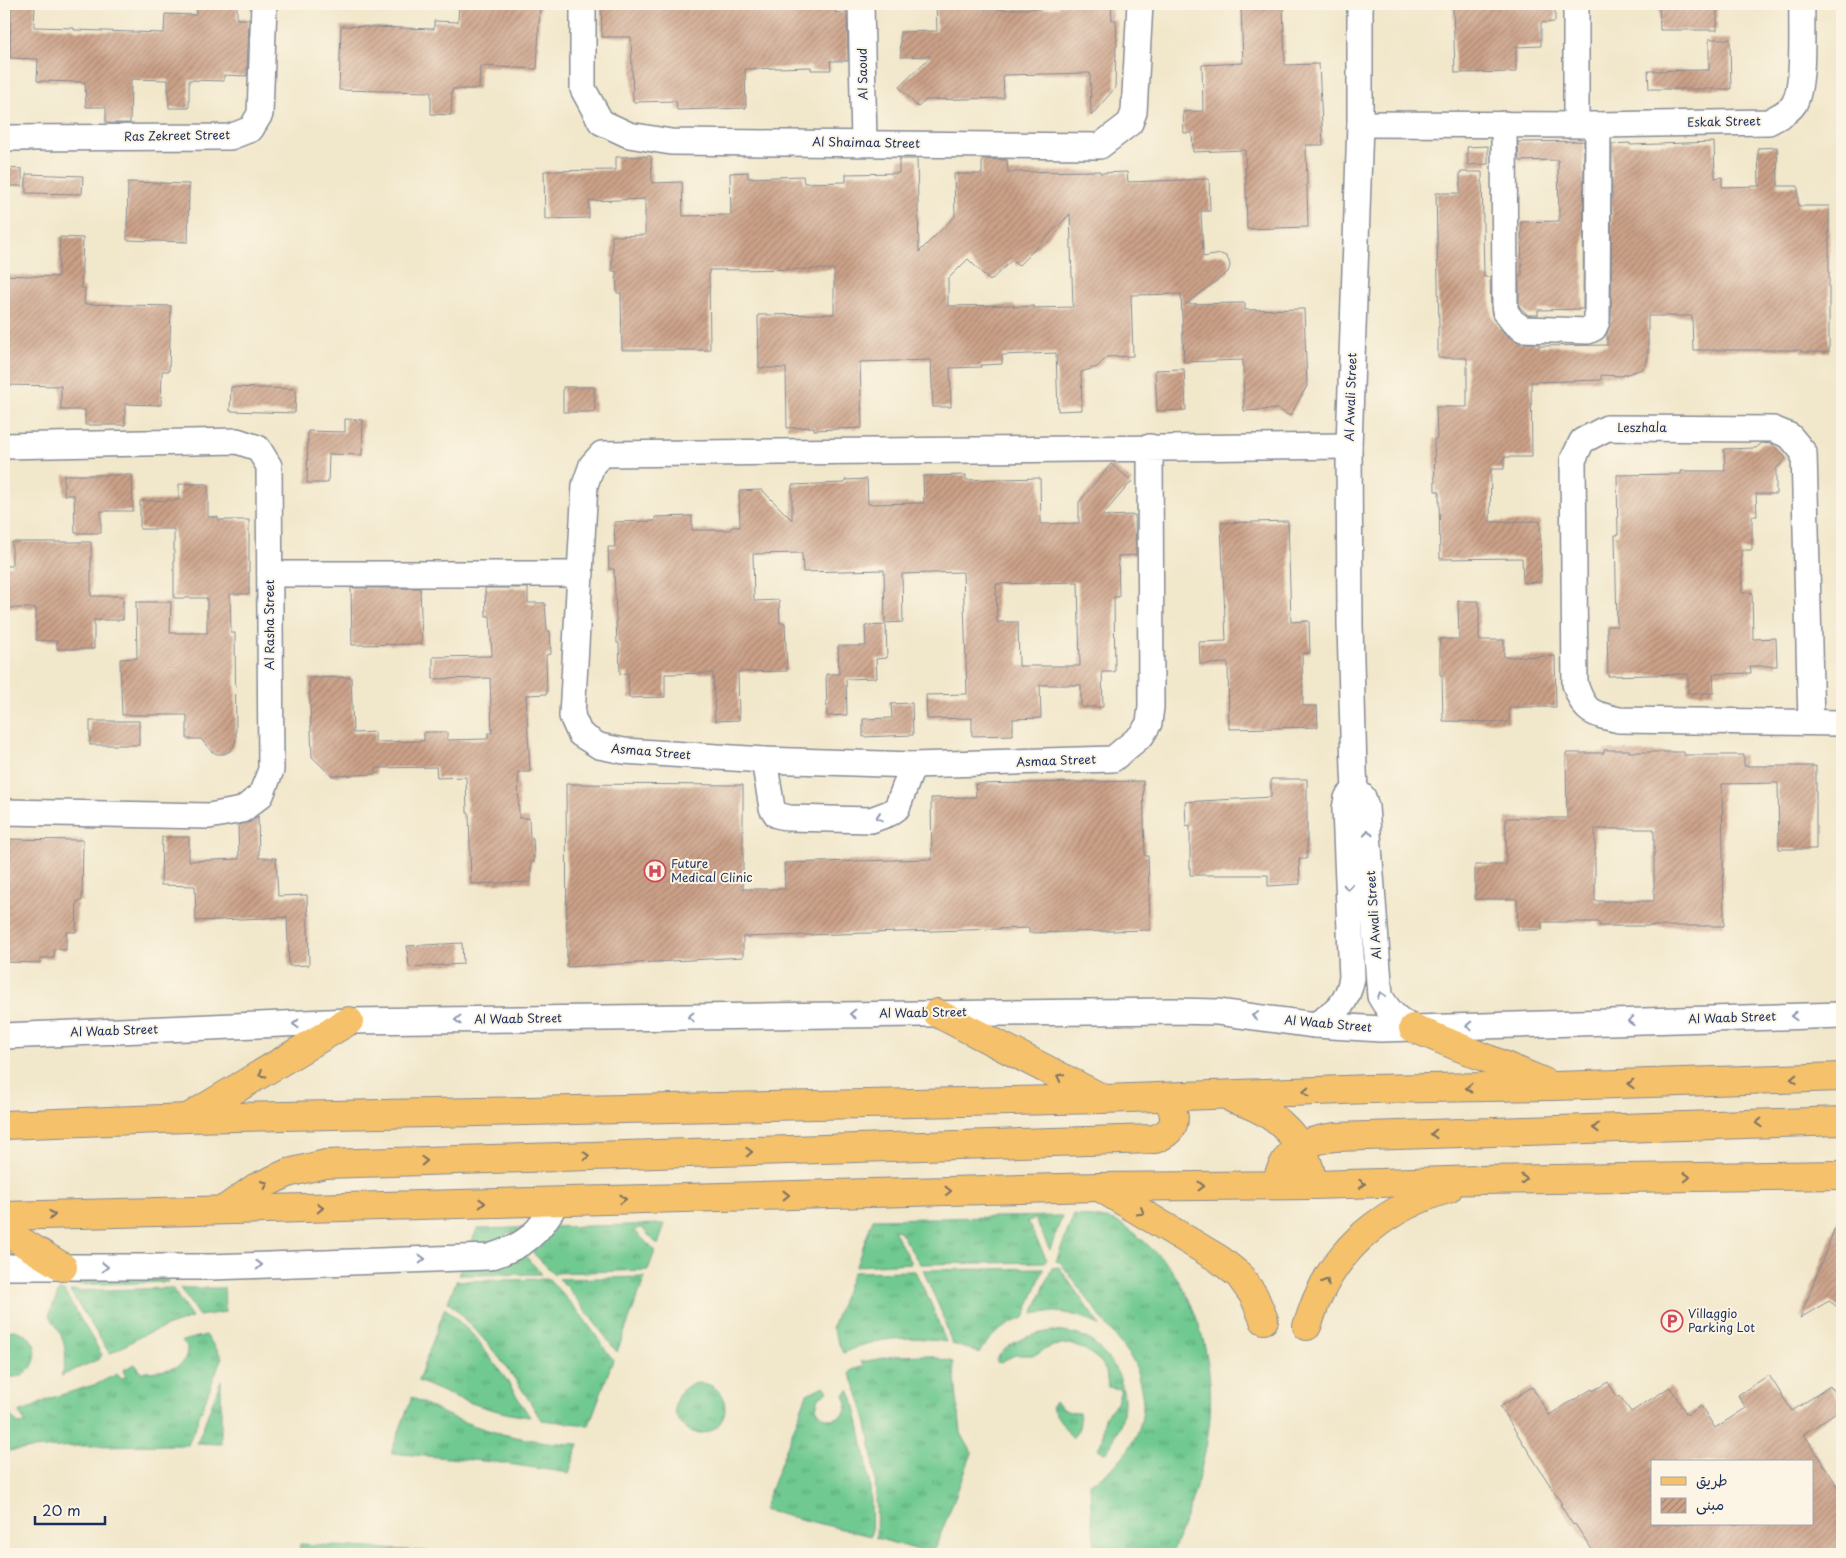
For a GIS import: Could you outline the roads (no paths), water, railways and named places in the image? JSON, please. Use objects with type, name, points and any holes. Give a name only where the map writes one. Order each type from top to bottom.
[{"type":"main road","points":[[937,1013],[1104,1099]]},
{"type":"main road","points":[[188,1118],[349,1021]]},
{"type":"main road","points":[[1413,1028],[1554,1086]]},
{"type":"main road","points":[[4,1125],[188,1118],[1223,1096],[1369,1089],[1554,1086],[1842,1077]]},
{"type":"main road","points":[[1223,1096],[1259,1108],[1288,1131],[1306,1158],[1313,1186]]},
{"type":"main road","points":[[224,1210],[254,1188],[288,1173],[325,1164],[1155,1139],[1165,1135],[1172,1128],[1174,1120],[1173,1108],[1166,1097]]},
{"type":"main road","points":[[1274,1185],[1280,1169],[1299,1146],[1318,1140],[1352,1136],[1842,1120]]},
{"type":"main road","points":[[4,1216],[1099,1187],[1313,1186],[1480,1180],[1842,1175]]},
{"type":"main road","points":[[1307,1326],[1318,1297],[1333,1270],[1352,1245],[1375,1224],[1399,1208],[1425,1196],[1480,1180]]},
{"type":"main road","points":[[1099,1187],[1219,1259],[1239,1275],[1254,1296],[1264,1320]]},
{"type":"main road","points":[[4,1231],[63,1267]]},
{"type":"street","name":"Ras Zekreet Street","points":[[4,138],[230,137],[251,129],[260,114],[264,4]]},
{"type":"street","name":"Al Shaimaa Street","points":[[583,4],[583,89],[601,122],[629,135],[671,142],[1100,146],[1130,123],[1134,112],[1140,4]]},
{"type":"street","name":"Al Saoud","points":[[861,4],[864,143]]},
{"type":"street","name":"Al Awali Street","points":[[1315,1025],[1330,1017],[1341,1007],[1349,994],[1352,978],[1345,809],[1347,798],[1355,790],[1350,625],[1349,446],[1360,124],[1360,4]]},
{"type":"street","points":[[1504,124],[1505,311],[1513,322],[1523,330],[1588,332],[1594,328],[1597,321],[1587,124],[1576,4]]},
{"type":"street","name":"Eskak Street","points":[[1360,124],[1769,122],[1785,113],[1793,105],[1800,87],[1802,4]]},
{"type":"street","name":"Leszhala","points":[[1811,722],[1804,453],[1790,436],[1773,429],[1607,428],[1582,441],[1573,460],[1575,684],[1582,703],[1596,714],[1619,720],[1842,723]]},
{"type":"street","name":"Al Rasha Street","points":[[4,446],[237,441],[258,448],[269,466],[271,770],[261,795],[242,810],[209,816],[4,812]]},
{"type":"street","name":"Asmaa Street","points":[[1150,447],[1151,707],[1149,723],[1142,735],[1113,759],[913,765],[764,760],[624,751],[599,746],[580,734],[572,716],[585,485],[592,465],[602,454],[1150,447],[1349,446]]},
{"type":"street","points":[[270,574],[581,574]]},
{"type":"street","points":[[764,760],[772,808],[777,815],[789,818],[871,820],[890,813],[897,808],[913,765]]},
{"type":"street","name":"Al Awali Street","points":[[1355,790],[1363,797],[1366,807],[1380,996],[1388,1010],[1399,1021],[1413,1028]]},
{"type":"street","name":"Al Waab Street","points":[[4,1036],[349,1021],[937,1013],[1218,1012],[1315,1025],[1356,1028],[1413,1028],[1842,1015]]},
{"type":"street","points":[[4,1267],[210,1267],[489,1257],[511,1250],[530,1238],[546,1221],[557,1201]]},
{"type":"place","name":"Future Medical Clinic","points":[[655,871]]},
{"type":"place","name":"Villaggio Parking Lot","points":[[1672,1321]]}]
